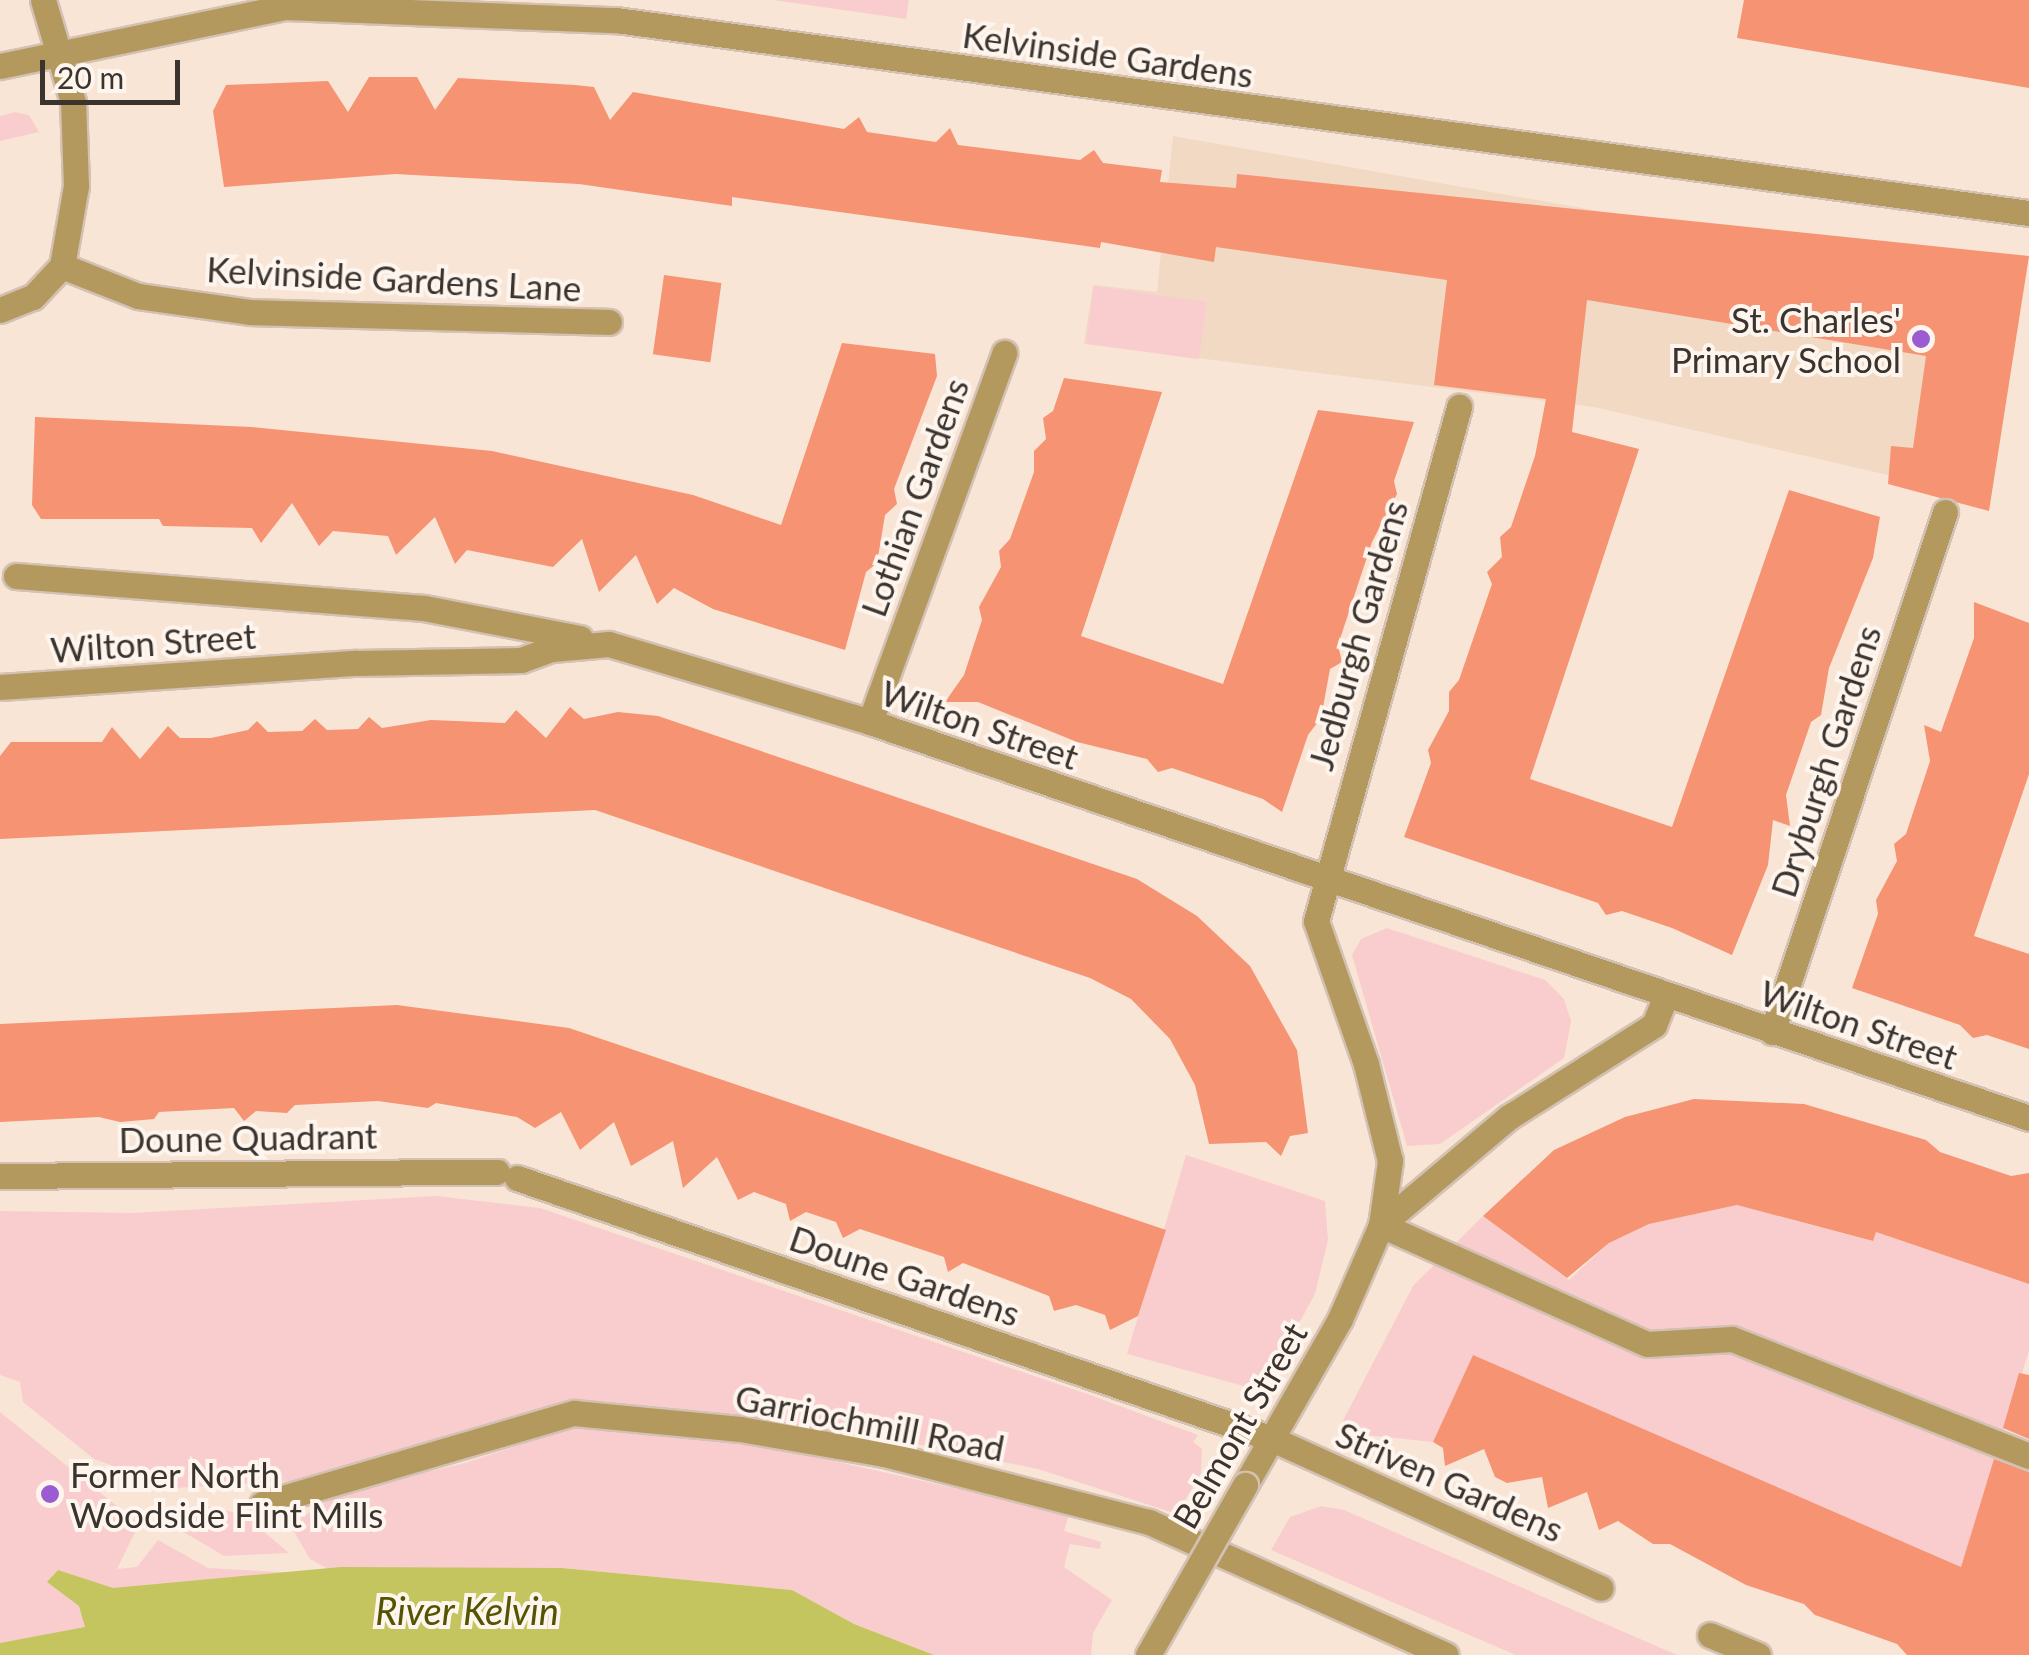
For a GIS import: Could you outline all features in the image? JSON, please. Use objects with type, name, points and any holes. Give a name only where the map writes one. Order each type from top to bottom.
[{"type":"street","points":[[0,310],[32,297],[62,266],[76,186],[74,102],[43,0]]},
{"type":"street","name":"Kelvinside Gardens","points":[[0,66],[286,7],[616,20],[2029,213]]},
{"type":"street","name":"Kelvinside Gardens Lane","points":[[62,266],[138,296],[250,312],[609,322]]},
{"type":"street","name":"Lothian Gardens","points":[[870,722],[1004,353]]},
{"type":"street","name":"Jedburgh Gardens","points":[[1323,882],[1459,408]]},
{"type":"street","name":"Dryburgh Gardens","points":[[1772,1032],[1945,512]]},
{"type":"street","name":"Wilton Street","points":[[16,576],[424,608],[609,644],[870,722],[1323,882],[2029,1118]]},
{"type":"street","name":"Wilton Street","points":[[0,687],[356,663],[521,660],[609,644]]},
{"type":"street","points":[[1323,882],[1320,944],[1366,1064],[1390,1161],[1381,1225]]},
{"type":"street","points":[[1381,1225],[1508,1117],[1654,1025],[1666,996]]},
{"type":"street","name":"Doune Quadrant","points":[[0,1176],[507,1175]]},
{"type":"street","name":"Doune Gardens","points":[[507,1175],[1270,1438]]},
{"type":"street","points":[[1381,1225],[1646,1344],[1732,1339],[2029,1456]]},
{"type":"street","name":"Belmont Street","points":[[1148,1655],[1340,1319],[1381,1225]]},
{"type":"street","name":"Garriochmill Road","points":[[262,1504],[574,1412],[740,1429],[884,1454],[1149,1522],[1446,1655]]},
{"type":"street","name":"Striven Gardens","points":[[1270,1438],[1601,1588]]},
{"type":"street","points":[[1710,1635],[1758,1655]]},
{"type":"shaded area","points":[[773,0],[909,0],[906,19]]},
{"type":"shaded area","points":[[15,112],[29,115],[39,132],[0,141],[0,116]]},
{"type":"shaded area","points":[[1173,136],[2019,285],[1983,497],[1594,407],[1084,344],[1093,285],[1157,292]]},
{"type":"shaded area","points":[[1094,286],[1207,302],[1199,359],[1086,343]]},
{"type":"shaded area","points":[[1387,928],[1545,980],[1564,999],[1571,1021],[1564,1058],[1440,1144],[1407,1146],[1352,955],[1361,939]]},
{"type":"shaded area","points":[[1186,1155],[1325,1201],[1328,1240],[1315,1294],[1262,1391],[1127,1354]]},
{"type":"shaded area","points":[[436,1196],[540,1208],[1090,1395],[1198,1435],[1193,1442],[1202,1449],[1201,1473],[1177,1514],[1038,1469],[863,1433],[587,1401],[295,1481],[175,1488],[94,1459],[23,1402],[20,1382],[0,1375],[0,1211],[132,1213]]},
{"type":"shaded area","points":[[1737,1205],[1872,1241],[1876,1232],[2029,1284],[2029,1351],[1961,1567],[1473,1356],[1433,1442],[1337,1432],[1413,1286],[1483,1216],[1569,1280],[1609,1243],[1649,1224]]},
{"type":"shaded area","points":[[0,1412],[139,1524],[117,1569],[137,1567],[158,1540],[208,1568],[299,1573],[113,1589],[58,1570],[48,1582],[80,1606],[86,1628],[0,1643]]},
{"type":"shaded area","points":[[585,1423],[745,1441],[1069,1514],[1064,1531],[1101,1542],[1100,1549],[1070,1544],[1064,1567],[1112,1600],[1093,1633],[1091,1655],[934,1655],[854,1624],[792,1590],[562,1568],[328,1569],[310,1559],[290,1525],[339,1493],[465,1463]]},
{"type":"shaded area","points":[[1321,1506],[1344,1510],[1677,1655],[1516,1655],[1271,1550],[1290,1517]]},
{"type":"shaded area","points":[[208,1507],[243,1514],[289,1553],[224,1556],[170,1524],[182,1510]]},
{"type":"water","name":"River Kelvin","points":[[341,1567],[562,1568],[792,1590],[854,1624],[934,1655],[0,1655],[0,1643],[85,1627],[79,1606],[47,1582],[58,1570],[113,1588]]},
{"type":"building","points":[[1744,0],[2029,0],[2029,88],[1737,38]]},
{"type":"building","points":[[369,77],[417,77],[435,110],[458,78],[575,85],[594,87],[610,120],[633,92],[844,129],[859,117],[867,132],[936,142],[950,128],[958,145],[1080,160],[1094,150],[1103,163],[1162,170],[1160,182],[1236,188],[1237,174],[2029,256],[1989,511],[1888,484],[1891,446],[1913,448],[1926,356],[1587,300],[1572,432],[1639,449],[1530,779],[1672,827],[1789,490],[1880,517],[1873,558],[1829,668],[1821,715],[1811,722],[1786,795],[1790,826],[1773,820],[1768,865],[1732,955],[1672,928],[1622,911],[1606,915],[1598,903],[1404,837],[1431,763],[1428,750],[1449,711],[1449,692],[1459,680],[1492,584],[1487,572],[1502,557],[1500,537],[1511,527],[1535,456],[1546,399],[1434,385],[1447,280],[1216,247],[1214,262],[1101,242],[1100,248],[732,197],[732,206],[579,184],[395,174],[224,187],[213,111],[226,85],[328,81],[348,112]]},
{"type":"building","points":[[664,275],[721,283],[710,362],[653,354]]},
{"type":"building","points":[[842,343],[935,354],[937,376],[894,489],[897,504],[885,515],[877,563],[866,572],[845,650],[713,609],[674,588],[657,604],[636,555],[599,592],[582,539],[553,567],[467,550],[455,564],[435,517],[396,555],[388,536],[333,531],[319,546],[292,503],[261,543],[252,528],[163,526],[159,519],[41,519],[32,505],[35,417],[251,427],[492,451],[693,495],[781,525]]},
{"type":"building","points":[[1064,378],[1162,392],[1081,636],[1223,684],[1318,410],[1414,422],[1394,481],[1397,494],[1372,542],[1338,645],[1342,662],[1330,669],[1321,718],[1308,735],[1282,812],[1263,799],[1172,768],[1158,772],[1147,759],[1077,742],[978,702],[945,702],[964,675],[982,620],[979,607],[1001,567],[999,551],[1010,539],[1034,472],[1034,451],[1046,439],[1043,418],[1053,411]]},
{"type":"building","points":[[1974,602],[2029,623],[2029,774],[1974,936],[2029,954],[2029,1049],[1987,1035],[1973,1038],[1960,1025],[1852,988],[1878,914],[1876,900],[1897,861],[1894,844],[1906,834],[1930,761],[1924,725],[1941,732],[1974,638]]},
{"type":"building","points":[[570,707],[584,719],[618,712],[658,716],[1137,879],[1197,916],[1250,966],[1297,1050],[1308,1133],[1290,1136],[1281,1156],[1266,1142],[1209,1144],[1195,1085],[1170,1039],[1131,999],[1090,978],[595,810],[0,839],[0,756],[11,742],[102,742],[112,727],[140,759],[168,726],[180,738],[211,738],[248,730],[257,721],[268,732],[302,731],[315,719],[327,730],[358,729],[369,717],[382,728],[431,720],[505,723],[516,710],[546,738]]},
{"type":"building","points":[[397,1005],[569,1028],[1166,1230],[1138,1316],[1110,1330],[1105,1315],[1076,1305],[1054,1311],[1049,1296],[963,1263],[948,1272],[944,1257],[860,1229],[843,1238],[836,1222],[806,1212],[790,1221],[786,1204],[754,1192],[738,1200],[717,1157],[683,1188],[673,1141],[631,1166],[614,1122],[580,1150],[561,1112],[535,1128],[517,1117],[436,1103],[428,1108],[378,1101],[295,1105],[287,1113],[256,1111],[244,1121],[234,1108],[159,1112],[154,1119],[120,1122],[99,1117],[0,1122],[0,1024]]},
{"type":"building","points":[[1694,1099],[1804,1104],[1926,1140],[1940,1152],[2011,1176],[2029,1173],[2029,1284],[1876,1232],[1873,1241],[1737,1205],[1649,1224],[1609,1243],[1567,1278],[1483,1216],[1554,1150],[1625,1117]]},
{"type":"building","points":[[1473,1355],[1961,1567],[1994,1459],[2029,1472],[2029,1655],[1907,1655],[1897,1644],[1815,1615],[1804,1604],[1746,1585],[1670,1544],[1653,1544],[1618,1521],[1599,1530],[1587,1492],[1548,1508],[1542,1477],[1507,1483],[1495,1477],[1484,1449],[1445,1466],[1443,1448],[1433,1442]]},
{"type":"building","points":[[2019,1373],[2029,1375],[2029,1439],[2003,1428]]},
{"type":"place","name":"St. Charles' Primary School","points":[[1921,339]]},
{"type":"place","name":"Former North Woodside Flint Mills","points":[[50,1494]]}]
